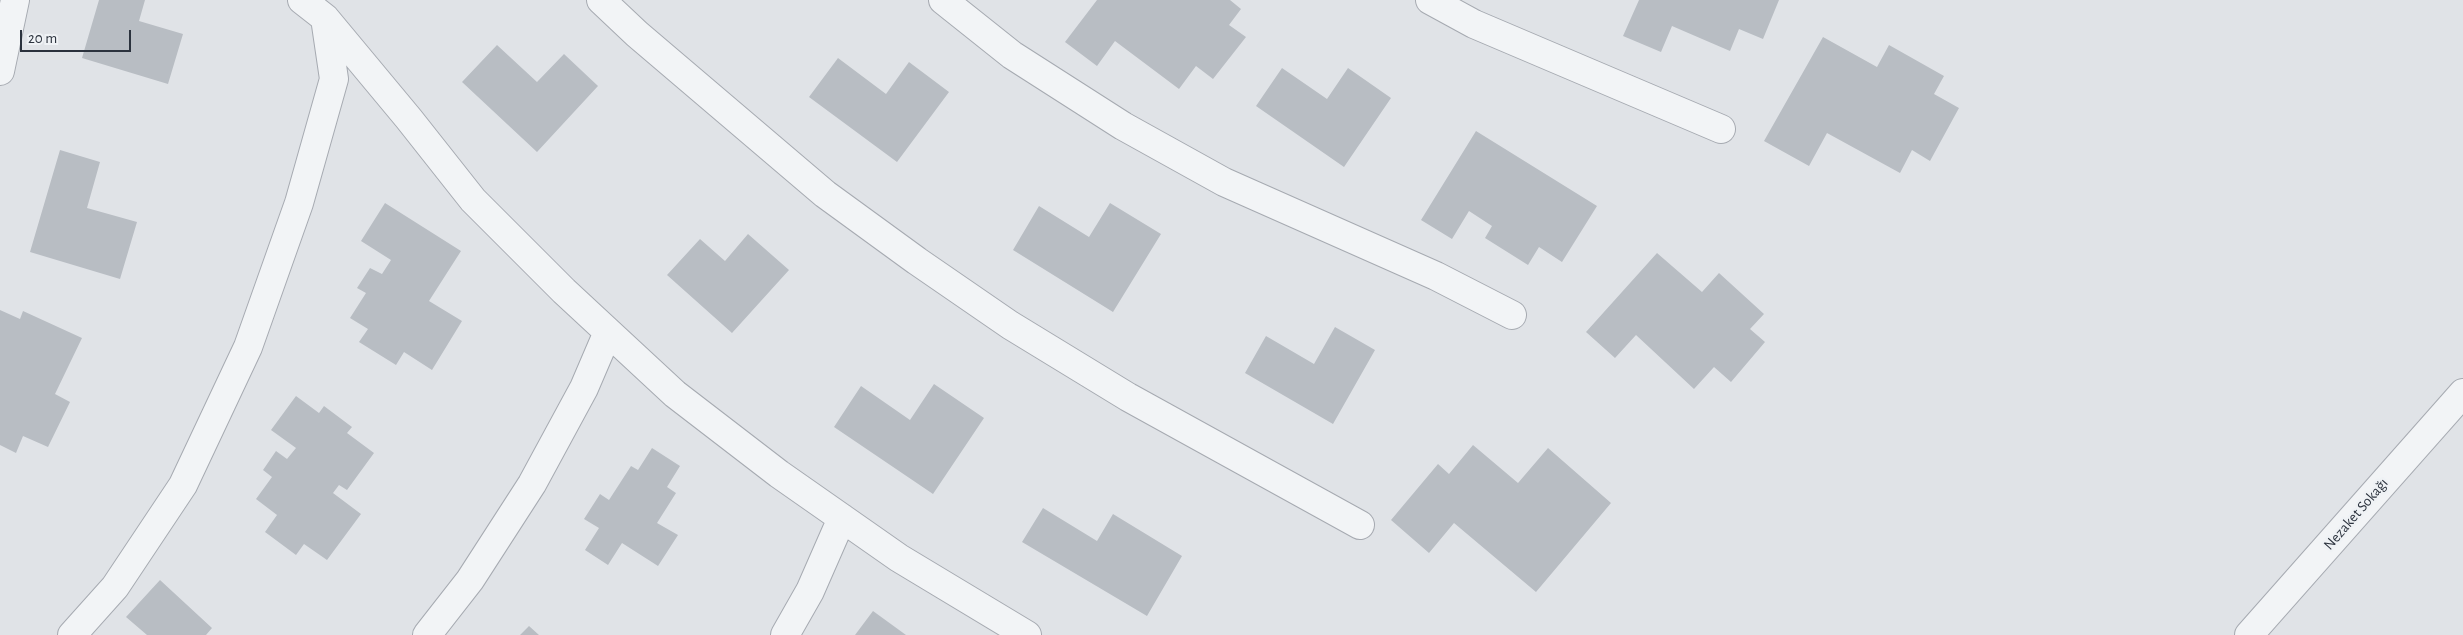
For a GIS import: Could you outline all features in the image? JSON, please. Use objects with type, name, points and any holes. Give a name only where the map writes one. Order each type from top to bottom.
[{"type":"street","points":[[0,71],[15,0]]},
{"type":"street","points":[[302,0],[325,18],[409,118],[473,200],[564,291],[675,394],[779,474],[899,558],[1027,635]]},
{"type":"street","points":[[601,0],[644,41],[825,194],[1010,325],[1128,397],[1360,525]]},
{"type":"street","points":[[943,0],[1012,56],[1123,126],[1224,182],[1436,276],[1512,315]]},
{"type":"street","points":[[1430,0],[1474,24],[1721,129]]},
{"type":"street","points":[[72,635],[115,587],[183,485],[248,346],[299,203],[334,78],[325,18]]},
{"type":"street","points":[[427,635],[470,580],[532,484],[584,388],[608,332]]},
{"type":"street","name":"Nezaket Sokağı","points":[[2249,635],[2463,393]]},
{"type":"street","points":[[785,635],[810,591],[842,518]]},
{"type":"building","points":[[99,0],[145,0],[139,21],[183,34],[168,84],[82,58]]},
{"type":"building","points":[[1097,0],[1230,0],[1241,9],[1229,25],[1246,37],[1213,79],[1196,66],[1179,89],[1115,41],[1097,66],[1065,42]]},
{"type":"building","points":[[1639,0],[1779,0],[1763,39],[1739,29],[1730,51],[1672,26],[1661,52],[1623,36]]},
{"type":"building","points":[[1823,37],[1877,67],[1889,45],[1944,76],[1934,94],[1959,108],[1930,161],[1912,150],[1900,173],[1827,133],[1809,166],[1764,141]]},
{"type":"building","points":[[497,45],[537,82],[564,54],[598,86],[537,152],[462,82]]},
{"type":"building","points":[[838,58],[886,94],[909,62],[949,92],[897,162],[809,97]]},
{"type":"building","points":[[1282,68],[1327,99],[1348,68],[1391,98],[1344,167],[1256,106]]},
{"type":"building","points":[[1476,131],[1597,206],[1562,262],[1539,247],[1528,265],[1485,238],[1492,226],[1469,211],[1452,239],[1421,220]]},
{"type":"building","points":[[60,150],[100,162],[87,208],[137,222],[120,279],[30,252]]},
{"type":"building","points":[[385,203],[461,251],[429,301],[462,321],[432,370],[404,352],[396,365],[359,342],[368,329],[350,318],[366,293],[357,288],[370,268],[382,274],[391,260],[361,241]]},
{"type":"building","points":[[1110,203],[1161,234],[1113,312],[1013,250],[1039,206],[1089,237]]},
{"type":"building","points":[[748,234],[789,270],[732,333],[667,275],[700,239],[725,261]]},
{"type":"building","points":[[1657,253],[1702,292],[1719,273],[1764,314],[1750,329],[1765,342],[1731,382],[1714,367],[1694,389],[1636,335],[1615,358],[1586,332]]},
{"type":"building","points":[[0,310],[20,319],[23,311],[82,338],[55,394],[70,402],[48,447],[23,436],[16,453],[0,445]]},
{"type":"building","points":[[1335,327],[1375,350],[1333,424],[1245,373],[1266,336],[1314,364]]},
{"type":"building","points":[[934,384],[984,418],[933,494],[834,427],[861,386],[910,420]]},
{"type":"building","points":[[296,396],[319,413],[324,406],[352,427],[347,433],[374,453],[347,490],[339,485],[333,493],[361,514],[327,560],[304,544],[296,555],[265,532],[277,515],[256,499],[272,477],[263,470],[276,451],[287,459],[296,448],[271,430]]},
{"type":"building","points":[[1473,445],[1518,483],[1548,448],[1611,503],[1536,592],[1454,523],[1429,553],[1391,520],[1438,464],[1449,474]]},
{"type":"building","points":[[652,448],[680,466],[667,487],[676,493],[657,523],[678,535],[658,566],[622,543],[608,565],[585,550],[599,528],[584,519],[600,494],[609,500],[631,466],[638,470]]},
{"type":"building","points":[[1043,508],[1097,541],[1113,514],[1182,556],[1147,616],[1022,542]]},
{"type":"building","points":[[160,580],[212,628],[206,635],[147,635],[126,617]]},
{"type":"building","points":[[873,611],[906,635],[855,635]]},
{"type":"building","points":[[529,626],[539,635],[520,635]]}]
